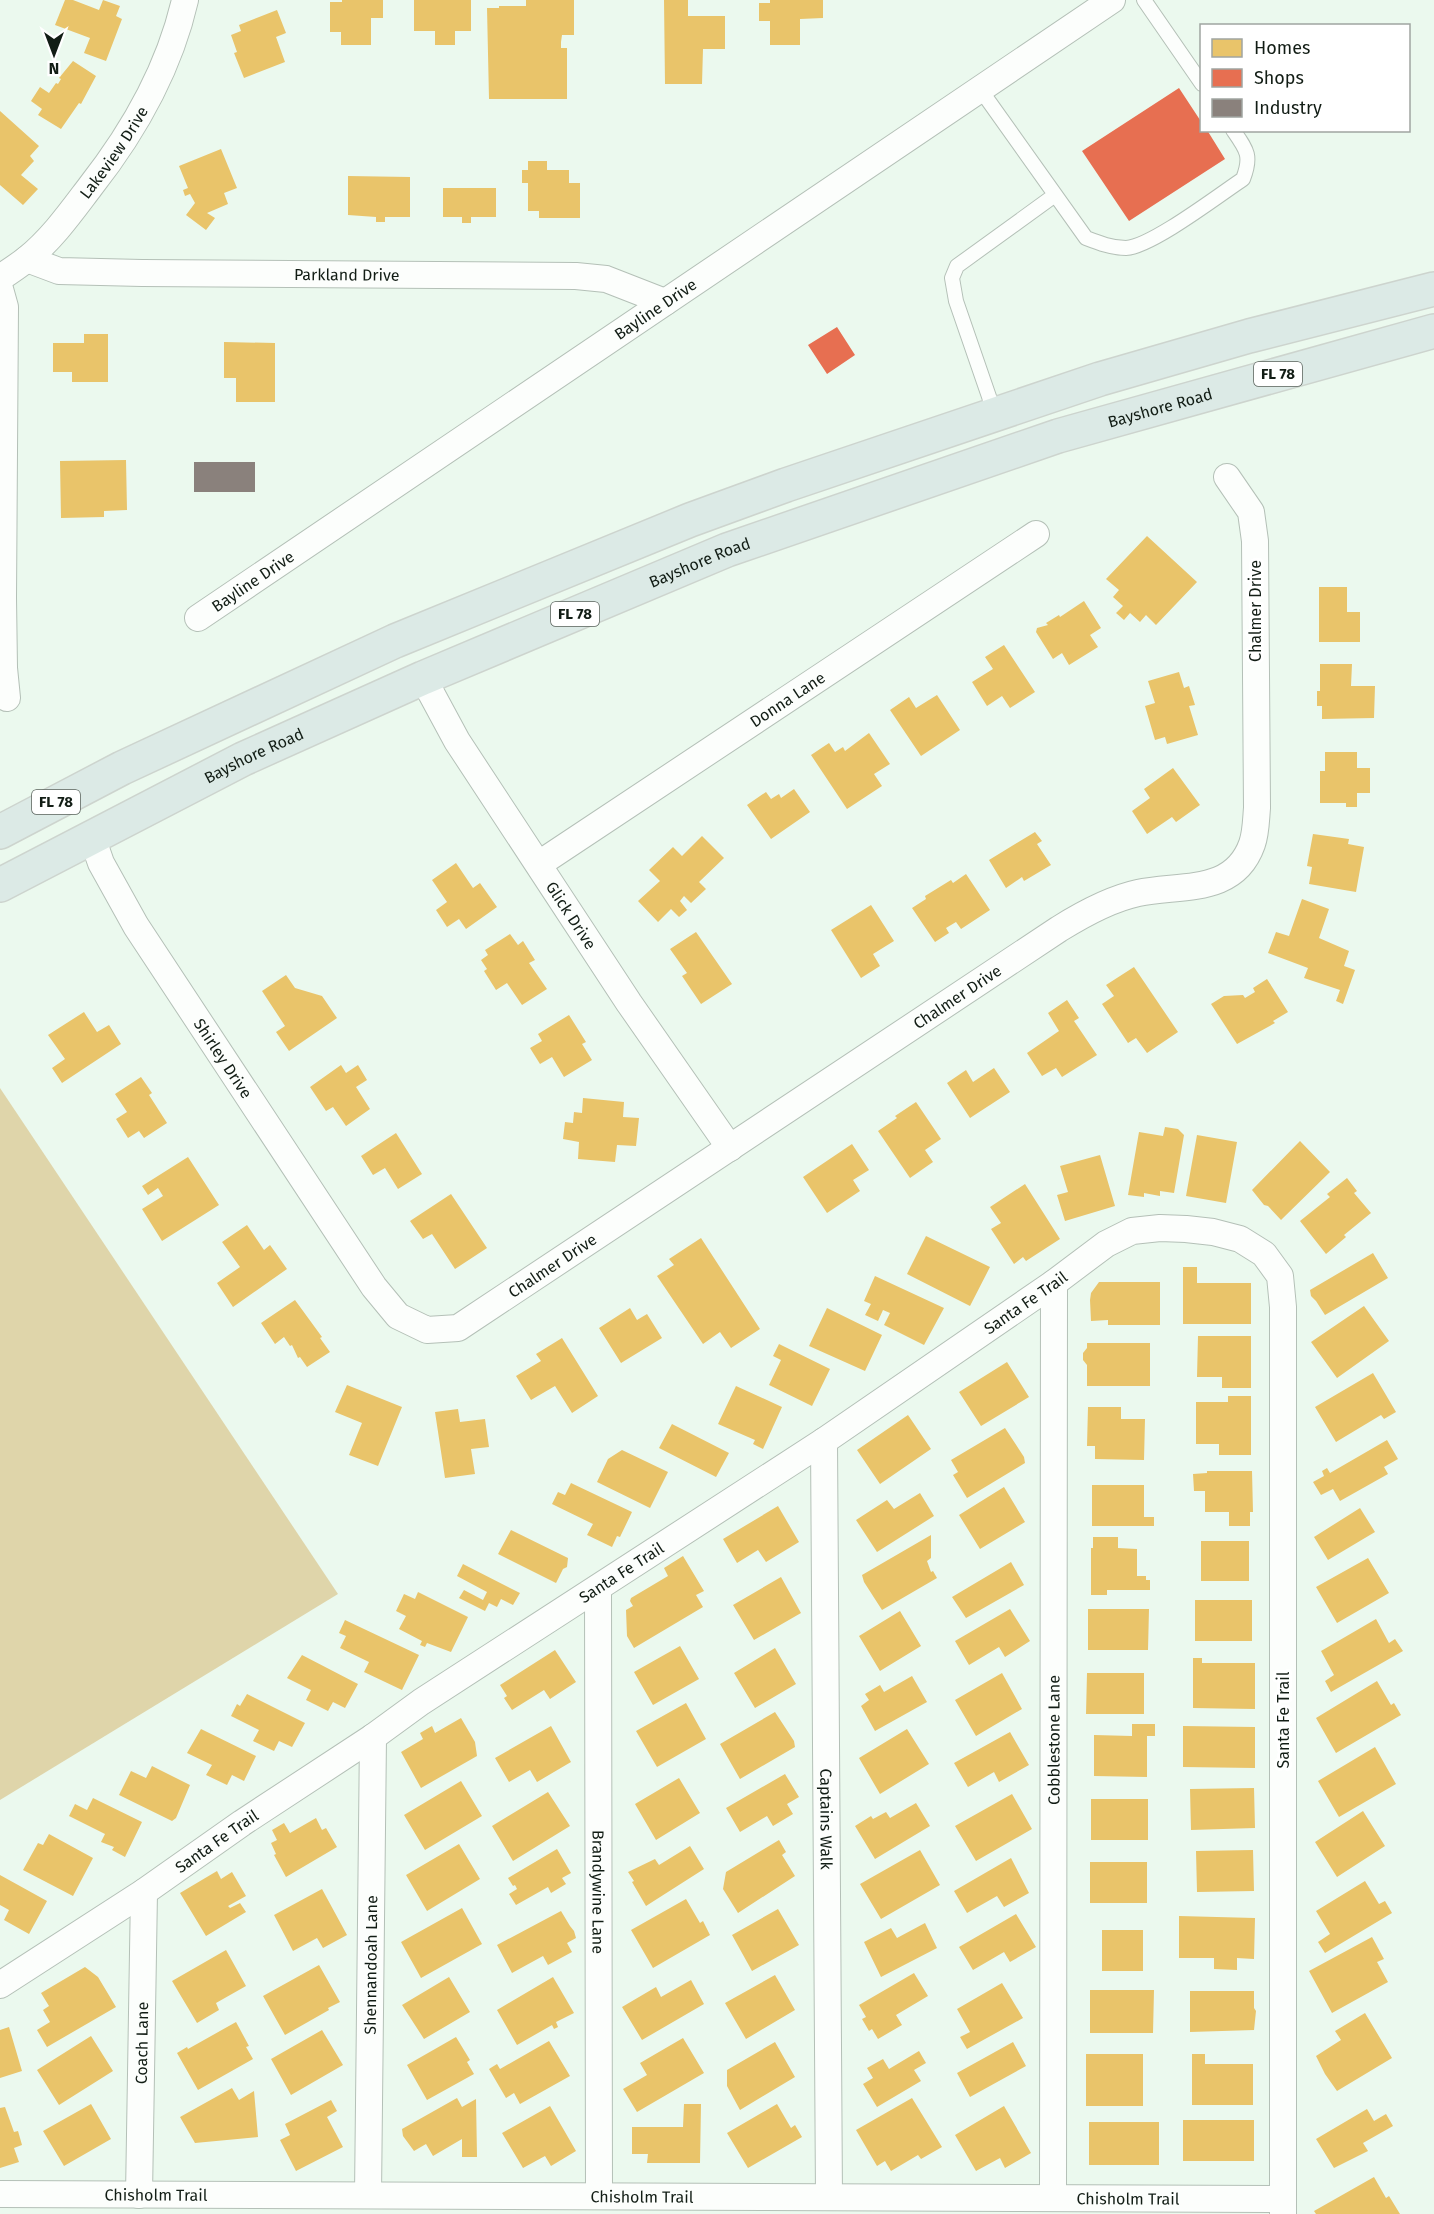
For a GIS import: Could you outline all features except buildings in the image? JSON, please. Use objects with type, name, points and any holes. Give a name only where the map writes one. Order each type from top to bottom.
[{"type":"main road","name":"FL 78","points":[[0,832],[112,773],[395,641],[690,520],[786,484],[1100,379],[1250,336],[1434,289]]},
{"type":"main road","name":"Bayshore Road","points":[[0,885],[243,759],[423,678],[727,550],[1058,436],[1434,332]]},
{"type":"main road","points":[[92,837],[89,821],[112,773]]},
{"type":"street","name":"Lakeview Drive","points":[[0,278],[27,259],[57,230],[117,152],[142,112],[172,44],[185,0]]},
{"type":"street","name":"Bayline Drive","points":[[198,618],[1112,0]]},
{"type":"street","name":"Parkland Drive","points":[[27,259],[59,271],[576,276],[606,279],[665,302]]},
{"type":"street","points":[[0,289],[5,308],[3,610],[7,698]]},
{"type":"street","name":"Chalmer Drive","points":[[365,1273],[398,1316],[427,1330],[458,1328],[1091,910],[1138,893],[1211,883],[1238,871],[1252,844],[1257,807],[1255,541],[1251,512],[1227,477]]},
{"type":"street","name":"Donna Lane","points":[[539,864],[1036,534]]},
{"type":"street","name":"Glick Drive","points":[[423,678],[457,741],[629,1003],[730,1148]]},
{"type":"street","name":"Shirley Drive","points":[[92,837],[101,863],[136,926],[365,1273]]},
{"type":"street","name":"Santa Fe Trail","points":[[0,1985],[144,1892],[421,1702],[824,1441],[1054,1283],[1106,1244],[1132,1231],[1160,1228],[1213,1232],[1240,1239],[1264,1254],[1280,1276],[1283,1307],[1283,2206]]},
{"type":"street","name":"Cobblestone Lane","points":[[1053,2198],[1054,1283]]},
{"type":"street","name":"Captains Walk","points":[[824,1441],[829,2197]]},
{"type":"street","name":"Brandywine Lane","points":[[598,1588],[599,2195]]},
{"type":"street","name":"Shennandoah Lane","points":[[368,2194],[373,1737]]},
{"type":"street","name":"Coach Lane","points":[[139,2194],[144,1892]]},
{"type":"street","name":"Chisholm Trail","points":[[0,2194],[1053,2198],[1283,2206]]},
{"type":"lane","points":[[1144,0],[1200,81]]},
{"type":"lane","points":[[981,89],[1086,238],[1103,245],[1128,248],[1150,242],[1243,179],[1249,164],[1244,146],[1234,132]]},
{"type":"lane","points":[[995,414],[956,301],[952,278],[957,266],[1055,195]]},
{"type":"shaded area","points":[[0,1088],[338,1594],[0,1800]]}]
